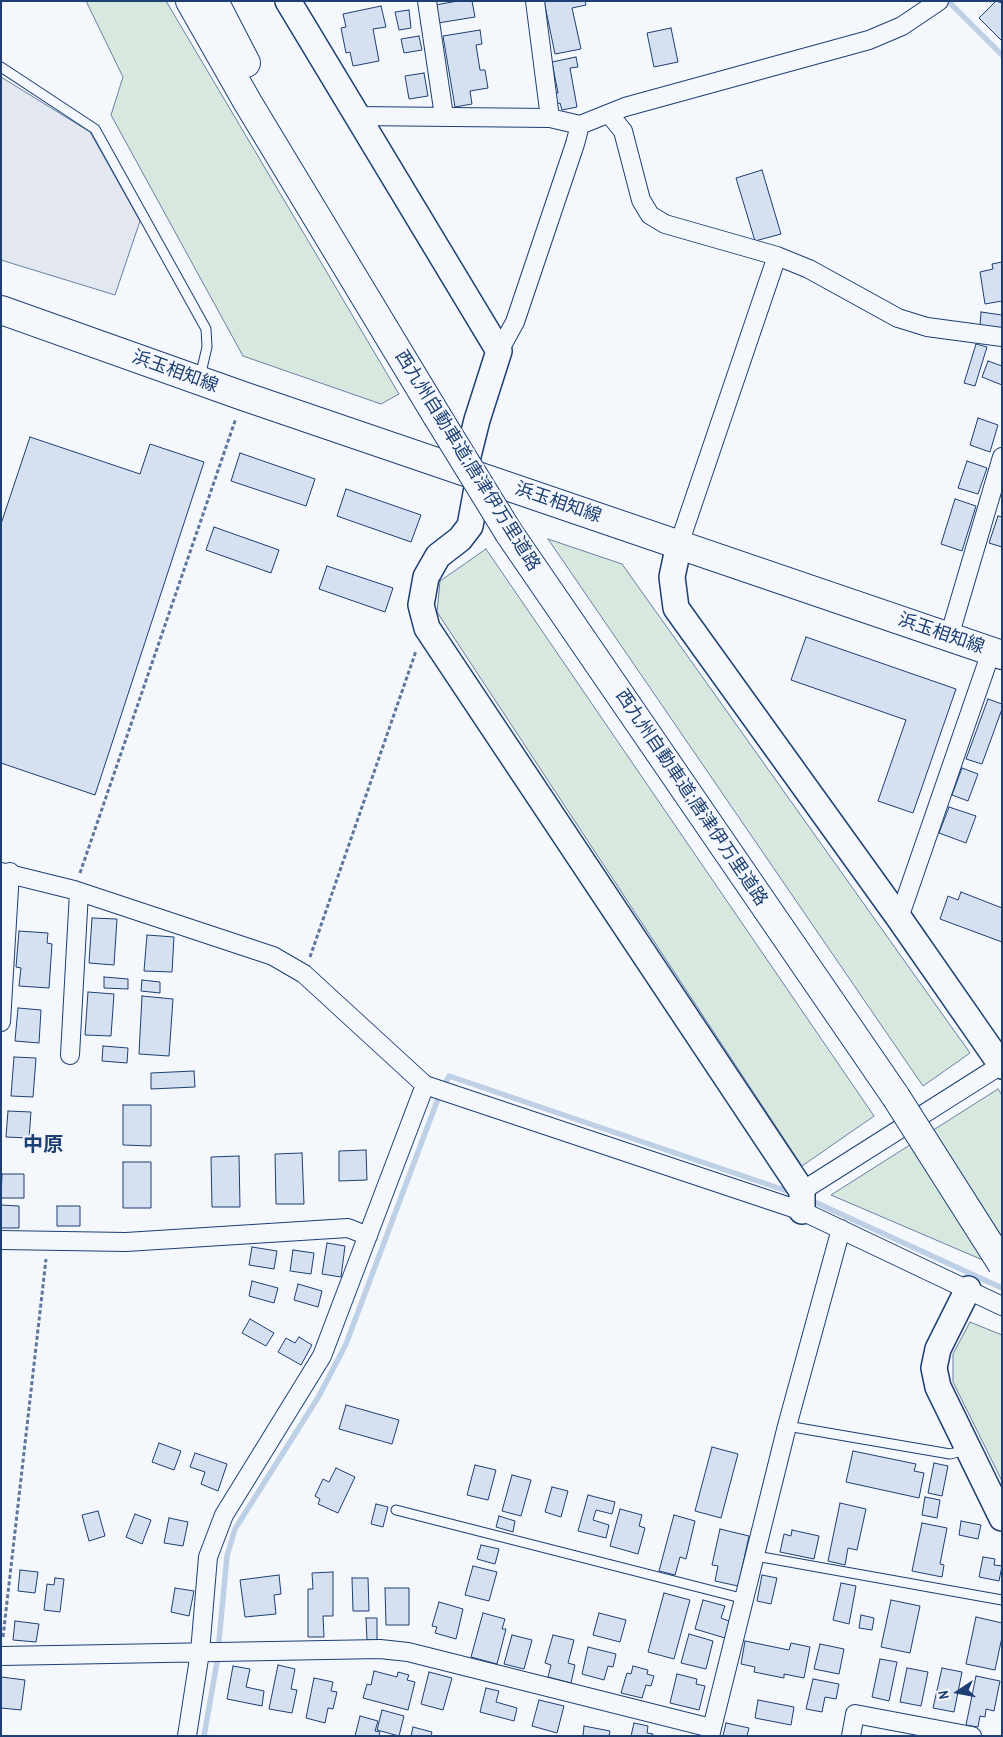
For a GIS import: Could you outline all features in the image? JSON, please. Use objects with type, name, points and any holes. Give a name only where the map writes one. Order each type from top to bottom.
[{"type":"main road","name":"西九州自動車道;唐津伊万里道路","points":[[190,1],[248,103],[509,533],[896,1097],[1002,1264]]},
{"type":"main road","name":"西九州自動車道;唐津伊万里道路","points":[[214,1],[385,330]]},
{"type":"main road","name":"浜玉相知線","points":[[1,310],[471,475],[679,544],[996,654]]},
{"type":"street","points":[[288,1],[499,351]]},
{"type":"street","points":[[427,1],[444,116]]},
{"type":"street","points":[[535,1],[550,118]]},
{"type":"street","points":[[356,116],[550,118],[580,125],[625,107],[868,40],[902,26],[937,3]]},
{"type":"street","points":[[609,114],[623,131],[641,200],[650,215],[664,224],[777,256],[809,270],[898,318],[927,327],[1002,337]]},
{"type":"street","points":[[580,125],[515,322],[499,351],[476,420],[471,475],[470,526],[460,539],[438,556],[426,577],[421,605],[427,628],[802,1201]]},
{"type":"street","points":[[777,256],[679,544],[672,577],[676,608],[899,918],[1001,1066],[802,1201]]},
{"type":"street","points":[[949,637],[1002,457]]},
{"type":"street","points":[[899,918],[996,654]]},
{"type":"street","points":[[1,1022],[5,872],[77,891],[273,956],[304,974],[427,1086],[802,1201],[841,1229],[1002,1306]]},
{"type":"street","points":[[70,1055],[77,891]]},
{"type":"street","points":[[187,1736],[200,1652],[208,1557],[224,1515],[322,1356],[427,1086]]},
{"type":"street","points":[[1,1240],[126,1242],[348,1228],[368,1236]]},
{"type":"street","points":[[2,1650],[232,1652],[380,1649],[408,1652],[711,1732],[788,1426],[841,1229]]},
{"type":"street","points":[[968,1289],[938,1350],[934,1368],[938,1387],[1002,1518]]},
{"type":"street","points":[[851,1736],[855,1714],[972,1736]]},
{"type":"lane","points":[[1,67],[96,129],[206,329],[207,347],[200,381]]},
{"type":"lane","points":[[788,1426],[950,1454],[968,1450]]},
{"type":"lane","points":[[396,1510],[745,1599]]},
{"type":"lane","points":[[756,1556],[1002,1600]]},
{"type":"path","points":[[77,891],[243,396]]},
{"type":"path","points":[[304,974],[420,640],[427,628]]},
{"type":"path","points":[[2,1650],[48,1242]]},
{"type":"shaded area","points":[[86,1],[166,1],[399,394],[381,404],[243,356],[111,115],[123,77]]},
{"type":"shaded area","points":[[1,77],[90,132],[140,221],[115,295],[1,260]]},
{"type":"shaded area","points":[[548,539],[622,564],[970,1053],[923,1086]]},
{"type":"shaded area","points":[[486,549],[874,1116],[802,1166],[437,612],[440,581]]},
{"type":"shaded area","points":[[998,1089],[1002,1095],[1002,1259],[992,1264],[831,1195]]},
{"type":"shaded area","points":[[970,1322],[1002,1335],[1002,1481],[953,1382],[953,1354]]},
{"type":"building","points":[[458,1],[472,1],[475,17],[438,23],[435,5]]},
{"type":"building","points":[[544,1],[585,1],[586,5],[572,8],[581,49],[555,54]]},
{"type":"building","points":[[996,1],[1002,3],[1002,41],[979,18]]},
{"type":"building","points":[[381,6],[386,27],[373,29],[379,61],[353,66],[350,52],[346,53],[341,28],[346,27],[343,14]]},
{"type":"building","points":[[409,10],[411,28],[399,30],[395,12]]},
{"type":"building","points":[[671,28],[678,62],[654,67],[647,33]]},
{"type":"building","points":[[480,30],[482,44],[476,45],[480,70],[485,70],[488,88],[470,91],[472,104],[455,107],[443,36]]},
{"type":"building","points":[[419,36],[422,50],[404,53],[401,39]]},
{"type":"building","points":[[576,57],[578,67],[570,68],[577,107],[562,110],[560,103],[557,104],[555,93],[558,93],[552,62]]},
{"type":"building","points":[[424,73],[428,96],[409,99],[405,76]]},
{"type":"building","points":[[762,170],[781,234],[755,241],[736,178]]},
{"type":"building","points":[[1002,262],[1002,301],[985,304],[980,272],[993,269],[992,264]]},
{"type":"building","points":[[981,312],[1002,315],[1002,329],[980,326]]},
{"type":"building","points":[[976,344],[987,347],[975,386],[964,383]]},
{"type":"building","points":[[988,361],[1002,366],[1002,385],[982,377]]},
{"type":"building","points":[[978,418],[998,425],[990,452],[970,445]]},
{"type":"building","points":[[30,437],[140,474],[150,444],[204,462],[95,795],[1,763],[1,524]]},
{"type":"building","points":[[240,453],[315,479],[306,506],[231,481]]},
{"type":"building","points":[[967,461],[987,468],[978,494],[958,488]]},
{"type":"building","points":[[346,489],[421,515],[411,542],[337,516]]},
{"type":"building","points":[[955,499],[976,506],[962,551],[941,544]]},
{"type":"building","points":[[998,516],[1002,517],[1002,547],[989,543]]},
{"type":"building","points":[[214,527],[279,550],[271,573],[206,550]]},
{"type":"building","points":[[327,566],[393,588],[385,612],[319,589]]},
{"type":"building","points":[[806,637],[956,689],[913,813],[878,801],[906,720],[791,680]]},
{"type":"building","points":[[988,699],[1002,704],[1002,709],[982,764],[966,759]]},
{"type":"building","points":[[962,768],[978,774],[968,801],[952,795]]},
{"type":"building","points":[[949,807],[976,816],[966,843],[939,833]]},
{"type":"building","points":[[961,892],[1002,908],[1002,942],[940,919],[948,896],[958,900]]},
{"type":"building","points":[[92,918],[117,919],[114,965],[89,963]]},
{"type":"building","points":[[19,931],[48,933],[47,943],[52,944],[49,988],[19,986],[21,968],[16,967]]},
{"type":"building","points":[[147,935],[174,937],[172,972],[144,971]]},
{"type":"building","points":[[104,977],[128,979],[128,989],[104,988]]},
{"type":"building","points":[[142,980],[160,982],[160,993],[141,991]]},
{"type":"building","points":[[88,992],[114,994],[111,1036],[85,1035]]},
{"type":"building","points":[[142,996],[173,999],[169,1056],[139,1054]]},
{"type":"building","points":[[18,1008],[41,1010],[39,1043],[15,1041]]},
{"type":"building","points":[[103,1046],[128,1048],[127,1063],[102,1061]]},
{"type":"building","points":[[14,1057],[36,1058],[33,1097],[11,1096]]},
{"type":"building","points":[[194,1071],[195,1087],[151,1089],[151,1073]]},
{"type":"building","points":[[123,1105],[151,1105],[151,1146],[123,1145]]},
{"type":"building","points":[[8,1111],[31,1112],[29,1138],[6,1137]]},
{"type":"building","points":[[366,1150],[367,1180],[339,1181],[339,1151]]},
{"type":"building","points":[[302,1153],[304,1204],[276,1204],[275,1154]]},
{"type":"building","points":[[239,1156],[240,1207],[212,1207],[211,1157]]},
{"type":"building","points":[[123,1162],[151,1162],[151,1208],[123,1208]]},
{"type":"building","points":[[2,1174],[24,1174],[24,1198],[1,1198]]},
{"type":"building","points":[[1,1205],[19,1206],[19,1228],[1,1228]]},
{"type":"building","points":[[57,1206],[80,1206],[80,1226],[57,1226]]},
{"type":"building","points":[[327,1243],[345,1246],[341,1277],[322,1274]]},
{"type":"building","points":[[252,1247],[277,1251],[274,1269],[249,1265]]},
{"type":"building","points":[[293,1250],[314,1253],[311,1274],[290,1271]]},
{"type":"building","points":[[252,1281],[278,1288],[274,1303],[249,1296]]},
{"type":"building","points":[[298,1284],[322,1291],[318,1307],[294,1300]]},
{"type":"building","points":[[250,1319],[274,1333],[266,1346],[242,1333]]},
{"type":"building","points":[[299,1337],[312,1345],[301,1365],[278,1352],[286,1338],[295,1343]]},
{"type":"building","points":[[346,1405],[399,1420],[392,1444],[339,1429]]},
{"type":"building","points":[[159,1443],[181,1451],[174,1470],[152,1462]]},
{"type":"building","points":[[712,1447],[738,1454],[721,1518],[695,1511]]},
{"type":"building","points":[[853,1451],[916,1464],[914,1471],[924,1473],[919,1498],[846,1482]]},
{"type":"building","points":[[195,1453],[227,1464],[218,1491],[201,1484],[205,1472],[190,1467]]},
{"type":"building","points":[[934,1463],[948,1466],[942,1496],[928,1493]]},
{"type":"building","points":[[475,1465],[496,1470],[488,1500],[467,1495]]},
{"type":"building","points":[[336,1468],[355,1477],[338,1513],[318,1504],[320,1499],[315,1496],[323,1479],[329,1482]]},
{"type":"building","points":[[512,1475],[531,1480],[521,1516],[502,1511]]},
{"type":"building","points":[[552,1487],[568,1491],[561,1517],[545,1512]]},
{"type":"building","points":[[588,1495],[615,1502],[612,1514],[596,1510],[593,1520],[609,1525],[606,1538],[578,1531]]},
{"type":"building","points":[[925,1497],[940,1500],[937,1518],[922,1515]]},
{"type":"building","points":[[840,1503],[866,1509],[857,1550],[848,1548],[845,1565],[828,1561]]},
{"type":"building","points":[[376,1504],[388,1507],[383,1527],[371,1524]]},
{"type":"building","points":[[620,1509],[642,1515],[639,1526],[645,1528],[638,1554],[610,1546]]},
{"type":"building","points":[[98,1511],[105,1536],[89,1541],[82,1515]]},
{"type":"building","points":[[135,1514],[151,1520],[142,1544],[126,1537]]},
{"type":"building","points":[[674,1515],[695,1521],[686,1559],[680,1557],[675,1575],[659,1571]]},
{"type":"building","points":[[499,1516],[515,1521],[513,1532],[496,1527]]},
{"type":"building","points":[[169,1518],[188,1522],[183,1546],[164,1543]]},
{"type":"building","points":[[961,1521],[981,1525],[978,1539],[959,1535]]},
{"type":"building","points":[[922,1523],[947,1528],[940,1564],[944,1565],[942,1577],[912,1571]]},
{"type":"building","points":[[720,1529],[749,1536],[738,1586],[715,1581],[718,1566],[712,1565]]},
{"type":"building","points":[[792,1530],[819,1536],[814,1559],[780,1552],[784,1534],[791,1536]]},
{"type":"building","points":[[481,1545],[499,1549],[495,1564],[477,1559]]},
{"type":"building","points":[[983,1557],[995,1559],[994,1565],[1002,1566],[999,1581],[979,1577]]},
{"type":"building","points":[[473,1566],[497,1572],[489,1601],[465,1595]]},
{"type":"building","points":[[20,1570],[38,1572],[35,1593],[18,1591]]},
{"type":"building","points":[[333,1572],[333,1616],[323,1616],[324,1637],[308,1637],[308,1589],[313,1589],[312,1573]]},
{"type":"building","points":[[279,1575],[281,1594],[274,1595],[276,1614],[245,1617],[240,1580]]},
{"type":"building","points":[[762,1575],[777,1578],[771,1604],[757,1601]]},
{"type":"building","points":[[55,1578],[64,1579],[60,1612],[44,1610],[47,1584],[54,1585]]},
{"type":"building","points":[[352,1578],[368,1578],[369,1611],[353,1611]]},
{"type":"building","points":[[841,1583],[856,1586],[849,1624],[833,1620]]},
{"type":"building","points":[[175,1588],[194,1591],[189,1616],[171,1612]]},
{"type":"building","points":[[385,1588],[409,1588],[409,1625],[386,1625]]},
{"type":"building","points":[[664,1593],[690,1600],[674,1659],[648,1652]]},
{"type":"building","points":[[703,1600],[725,1606],[721,1618],[729,1621],[725,1638],[695,1629]]},
{"type":"building","points":[[891,1600],[920,1606],[910,1653],[881,1647]]},
{"type":"building","points":[[439,1602],[463,1609],[456,1639],[435,1633],[437,1627],[432,1626]]},
{"type":"building","points":[[483,1613],[505,1619],[502,1629],[506,1629],[497,1664],[471,1657]]},
{"type":"building","points":[[599,1613],[626,1620],[620,1642],[593,1635]]},
{"type":"building","points":[[861,1615],[874,1618],[872,1630],[859,1628]]},
{"type":"building","points":[[976,1617],[1002,1623],[1002,1637],[995,1670],[966,1664]]},
{"type":"building","points":[[366,1618],[377,1618],[377,1640],[367,1640]]},
{"type":"building","points":[[15,1621],[39,1624],[36,1642],[13,1640]]},
{"type":"building","points":[[689,1634],[713,1641],[706,1669],[681,1663]]},
{"type":"building","points":[[512,1635],[532,1640],[524,1669],[504,1664]]},
{"type":"building","points":[[553,1635],[574,1640],[568,1663],[575,1665],[571,1683],[548,1677],[551,1665],[545,1663]]},
{"type":"building","points":[[745,1641],[789,1650],[791,1643],[810,1647],[804,1678],[784,1674],[784,1678],[754,1672],[755,1667],[741,1664]]},
{"type":"building","points":[[820,1644],[844,1649],[839,1674],[814,1669]]},
{"type":"building","points":[[588,1647],[616,1654],[613,1667],[608,1666],[604,1680],[582,1674]]},
{"type":"building","points":[[880,1659],[897,1662],[889,1701],[872,1697]]},
{"type":"building","points":[[278,1665],[295,1669],[291,1689],[297,1690],[292,1713],[269,1709]]},
{"type":"building","points":[[233,1666],[250,1669],[246,1687],[264,1691],[262,1706],[227,1699]]},
{"type":"building","points":[[633,1666],[648,1670],[647,1674],[654,1676],[651,1686],[646,1685],[642,1698],[621,1693],[627,1673],[631,1674]]},
{"type":"building","points":[[907,1668],[928,1672],[921,1706],[900,1702]]},
{"type":"building","points":[[942,1668],[962,1672],[954,1712],[933,1708]]},
{"type":"building","points":[[374,1671],[397,1677],[398,1672],[409,1675],[407,1680],[415,1682],[408,1710],[363,1698],[367,1684],[371,1685]]},
{"type":"building","points":[[429,1672],[452,1678],[443,1710],[421,1704]]},
{"type":"building","points":[[677,1674],[697,1679],[696,1684],[705,1686],[699,1710],[670,1703]]},
{"type":"building","points":[[976,1676],[1000,1681],[994,1711],[986,1709],[985,1717],[980,1716],[978,1727],[966,1725]]},
{"type":"building","points":[[1,1677],[25,1680],[21,1710],[1,1708]]},
{"type":"building","points":[[314,1678],[333,1682],[331,1691],[337,1692],[333,1709],[328,1708],[325,1723],[306,1718]]},
{"type":"building","points":[[813,1679],[839,1684],[836,1699],[825,1697],[822,1712],[806,1709]]},
{"type":"building","points":[[486,1688],[499,1691],[496,1702],[517,1708],[514,1721],[480,1712]]},
{"type":"building","points":[[539,1700],[564,1706],[557,1733],[532,1726]]},
{"type":"building","points":[[758,1700],[794,1707],[791,1725],[755,1718]]},
{"type":"building","points":[[382,1710],[404,1716],[399,1736],[377,1730]]},
{"type":"building","points":[[360,1716],[378,1721],[375,1731],[380,1732],[379,1736],[355,1736]]},
{"type":"building","points":[[634,1723],[648,1726],[647,1733],[653,1734],[652,1736],[631,1736]]},
{"type":"building","points":[[726,1723],[749,1728],[747,1736],[723,1736]]},
{"type":"building","points":[[584,1726],[610,1731],[609,1736],[583,1736]]},
{"type":"building","points":[[413,1727],[432,1732],[431,1736],[411,1736]]},
{"type":"waterway","points":[[948,1],[1002,55]]},
{"type":"waterway","points":[[204,1736],[217,1662],[227,1556],[235,1529],[319,1396],[346,1344],[439,1096],[449,1076],[793,1193]]},
{"type":"waterway","points":[[808,1199],[1002,1288]]},
{"type":"district","name":"中原","points":[[43,1146]]}]
